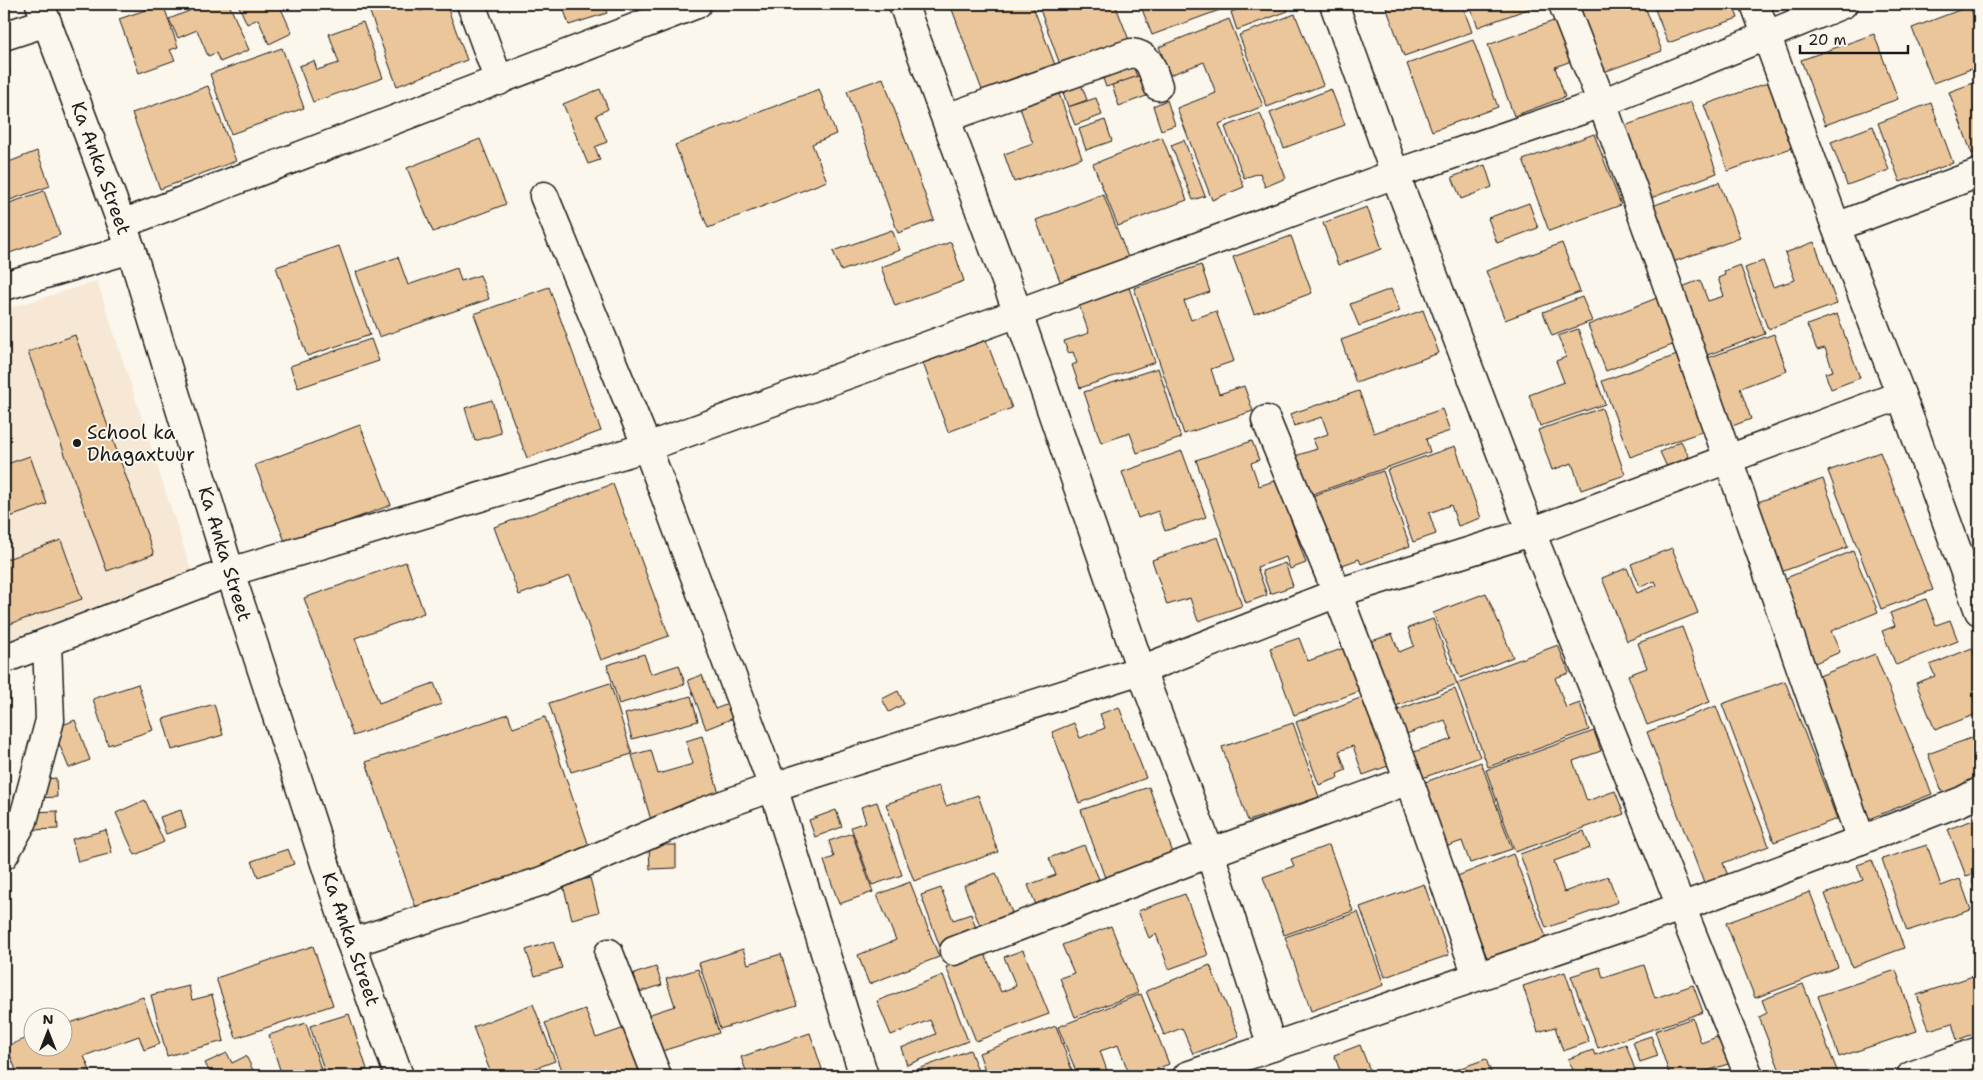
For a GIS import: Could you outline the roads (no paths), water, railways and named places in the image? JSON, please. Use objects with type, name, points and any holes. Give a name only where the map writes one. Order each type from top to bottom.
[{"type":"street","points":[[472,4],[499,81]]},
{"type":"street","points":[[4,286],[499,81],[697,4]]},
{"type":"street","points":[[903,4],[1018,313],[1141,670],[1210,853],[1272,1047]]},
{"type":"street","points":[[1334,4],[1395,174],[1531,532],[1749,1076]]},
{"type":"street","points":[[1563,4],[1602,103],[1861,840]]},
{"type":"street","points":[[1755,4],[1836,227],[1901,395],[1979,611]]},
{"type":"street","points":[[4,659],[230,572],[647,447],[1395,174],[1602,103],[1766,34],[1843,4]]},
{"type":"street","points":[[4,36],[43,13]]},
{"type":"street","name":"Ka Anka Street","points":[[43,13],[127,236],[230,572],[351,943],[399,1076]]},
{"type":"street","points":[[946,118],[1131,53],[1147,58],[1158,86]]},
{"type":"street","points":[[1836,227],[1979,173]]},
{"type":"street","points":[[544,196],[647,447],[773,787],[864,1076]]},
{"type":"street","points":[[351,943],[542,881],[700,813],[773,787],[1141,670],[1337,593],[1531,532],[1901,395]]},
{"type":"street","points":[[1266,420],[1337,593],[1409,780],[1477,976]]},
{"type":"street","points":[[4,855],[23,821],[50,720],[47,643]]},
{"type":"street","points":[[954,951],[1210,853],[1409,780]]},
{"type":"street","points":[[1186,1076],[1681,907],[1861,840],[1962,801],[1979,792]]},
{"type":"street","points":[[609,953],[656,1076]]},
{"type":"street","points":[[1911,1076],[1979,1051]]},
{"type":"place","name":"School ka Dhagaxtuur","points":[[77,443]]}]
